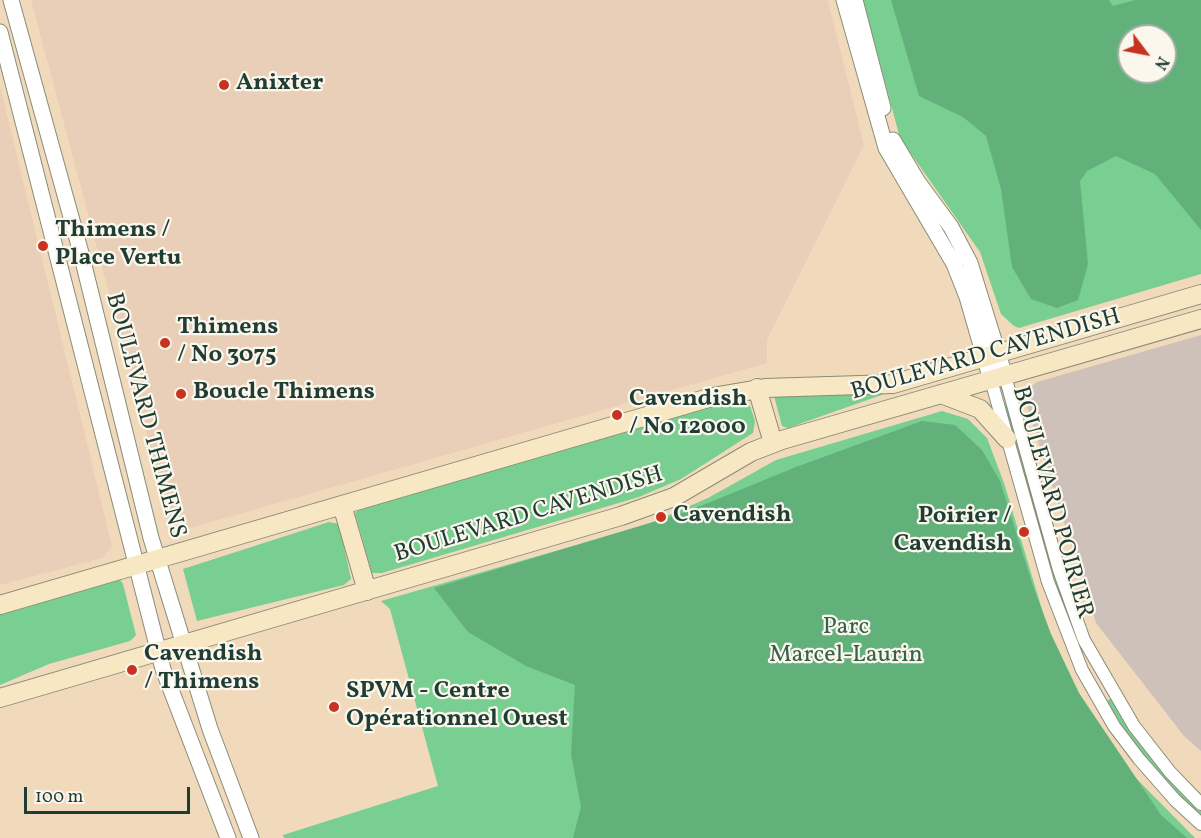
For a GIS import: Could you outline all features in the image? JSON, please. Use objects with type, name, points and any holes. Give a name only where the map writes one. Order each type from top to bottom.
[{"type":"main road","name":"BOULEVARD CAVENDISH","points":[[0,605],[712,396],[757,388],[893,384],[992,357],[1201,294]]},
{"type":"main road","name":"BOULEVARD CAVENDISH","points":[[0,698],[641,510],[687,490],[733,462],[773,443],[1201,319]]},
{"type":"main road","points":[[757,388],[773,443]]},
{"type":"main road","points":[[941,394],[980,409],[1007,439]]},
{"type":"main road","points":[[342,505],[367,591]]},
{"type":"street","name":"BOULEVARD THIMENS","points":[[11,0],[81,253],[131,464],[210,729],[251,838]]},
{"type":"street","name":"BOULEVARD POIRIER","points":[[844,0],[884,142],[896,167],[932,223],[954,264],[992,357]]},
{"type":"street","name":"BOULEVARD POIRIER","points":[[855,0],[893,140],[912,174],[951,227],[970,263],[998,378],[1061,577],[1084,640],[1142,738],[1201,804]]},
{"type":"street","name":"BOULEVARD THIMENS","points":[[0,32],[134,566],[164,675],[228,838]]},
{"type":"street","name":"BOULEVARD POIRIER","points":[[998,378],[1007,439],[1054,601],[1083,671],[1114,726],[1139,759],[1175,800],[1201,824]]},
{"type":"shaded area","points":[[31,0],[828,0],[864,145],[767,340],[767,363],[173,533]]},
{"type":"shaded area","points":[[0,86],[112,546],[103,558],[0,585]]},
{"type":"shaded area","points":[[1201,335],[1201,751],[1184,736],[1096,623],[1025,400],[1026,390],[1037,382]]},
{"type":"green space","points":[[863,0],[1201,0],[1201,274],[1019,328],[1001,314],[980,252],[900,138]]},
{"type":"green space","points":[[891,0],[1109,0],[1113,6],[1135,0],[1201,0],[1201,230],[1155,174],[1116,156],[1087,171],[1080,181],[1088,264],[1078,300],[1057,308],[1031,299],[1012,267],[1001,189],[986,136],[963,117],[919,96]]},
{"type":"green space","points":[[890,392],[788,428],[782,426],[774,396]]},
{"type":"green space","points":[[741,401],[750,406],[755,421],[753,433],[681,479],[639,497],[382,573],[372,573],[355,513],[366,504],[704,406]]},
{"type":"green space","points":[[1009,404],[1080,639],[1073,642],[1002,406]]},
{"type":"green space","name":"Parc Marcel-Laurin","points":[[942,411],[968,419],[987,438],[1004,483],[1050,636],[1083,701],[1128,770],[1195,838],[284,838],[283,835],[438,786],[390,609],[381,601],[646,525],[708,498],[776,460]]},
{"type":"green space","name":"Parc Marcel-Laurin","points":[[922,421],[955,425],[982,450],[1000,481],[1033,586],[1051,634],[1079,693],[1161,815],[1187,838],[573,838],[581,807],[571,754],[575,685],[526,666],[468,632],[434,588],[686,512],[796,467]]},
{"type":"green space","points":[[329,522],[339,524],[351,579],[344,585],[197,621],[183,569]]},
{"type":"green space","points":[[119,578],[123,584],[136,635],[130,641],[49,664],[0,685],[0,613]]},
{"type":"green space","points":[[1112,698],[1201,809],[1201,819],[1136,749],[1105,702]]},
{"type":"place","name":"Anixter","points":[[224,85]]},
{"type":"place","name":"Thimens / Place Vertu","points":[[43,246]]},
{"type":"place","name":"Thimens / No 3075","points":[[165,343]]},
{"type":"place","name":"Boucle Thimens","points":[[181,394]]},
{"type":"place","name":"Cavendish / No 12000","points":[[617,415]]},
{"type":"place","name":"Cavendish","points":[[661,517]]},
{"type":"place","name":"Poirier / Cavendish","points":[[1024,532]]},
{"type":"place","name":"Cavendish / Thimens","points":[[132,670]]},
{"type":"place","name":"SPVM - Centre Opérationnel Ouest","points":[[334,707]]}]
